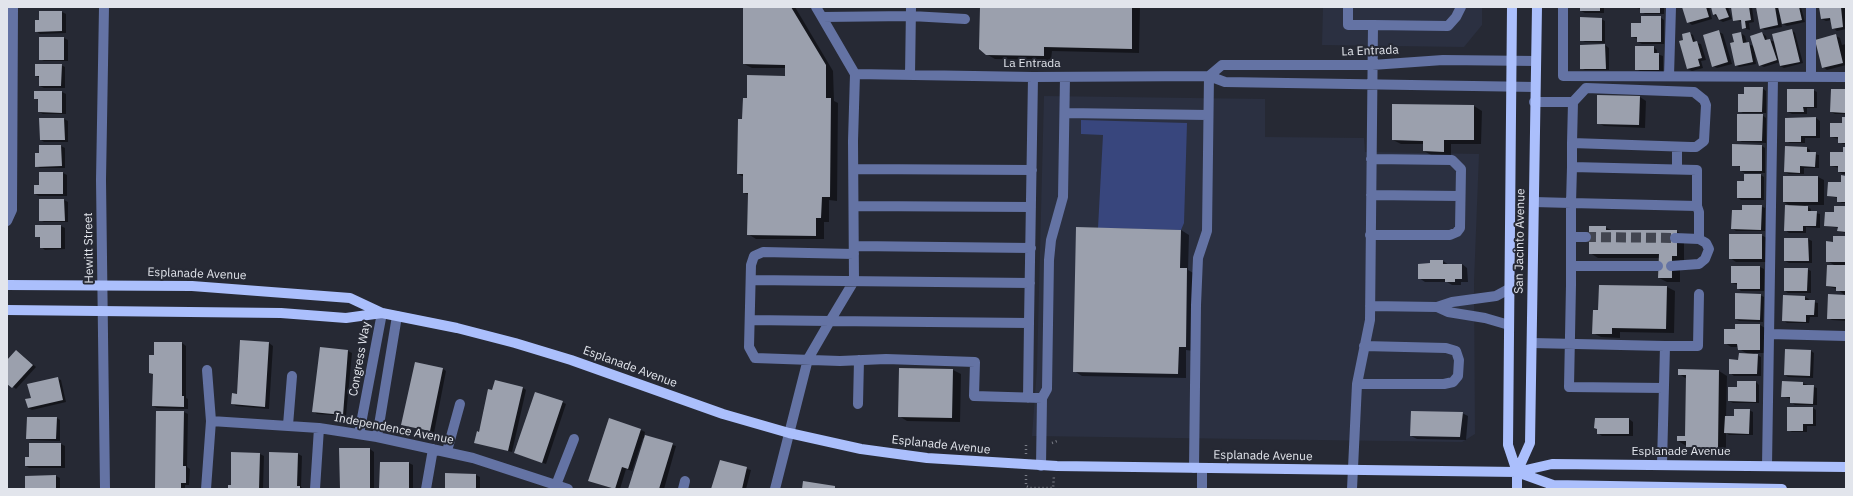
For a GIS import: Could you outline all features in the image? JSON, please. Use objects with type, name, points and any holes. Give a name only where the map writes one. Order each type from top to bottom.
[{"type":"main road","name":"San Jacinto Avenue","points":[[1512,7],[1510,86],[1508,445],[1516,472],[1517,489]]},
{"type":"main road","name":"San Jacinto Avenue","points":[[1516,472],[1530,443],[1536,7]]},
{"type":"main road","name":"Esplanade Avenue","points":[[7,285],[192,286],[330,295],[350,298],[382,313],[515,343],[571,360],[723,414],[789,433],[860,449],[927,458],[1041,466],[1516,472],[1552,464],[1846,467]]},
{"type":"main road","name":"Esplanade Avenue","points":[[7,310],[281,313],[346,318],[382,313]]},
{"type":"main road","name":"Esplanade Avenue","points":[[1516,472],[1553,486],[1782,489]]},
{"type":"street","points":[[7,221],[12,210],[10,91],[13,7]]},
{"type":"street","name":"Hewitt Street","points":[[104,7],[101,180],[105,489]]},
{"type":"street","points":[[775,489],[808,359],[819,336],[830,321],[854,281],[855,74],[816,7]]},
{"type":"street","points":[[1348,7],[1348,25],[1448,26],[1456,17],[1461,7]]},
{"type":"street","points":[[1563,7],[1563,76],[1846,77]]},
{"type":"street","points":[[1669,76],[1671,7]]},
{"type":"street","points":[[1811,7],[1811,77]]},
{"type":"street","points":[[822,17],[911,12],[965,19]]},
{"type":"street","points":[[910,75],[911,12]]},
{"type":"street","points":[[1352,489],[1356,384],[1370,320],[1373,25]]},
{"type":"street","name":"La Entrada","points":[[1209,76],[1222,64],[1372,65],[1443,60],[1536,61]]},
{"type":"street","name":"La Entrada","points":[[855,74],[1033,77],[1209,76],[1224,82],[1535,86]]},
{"type":"street","points":[[1202,489],[1198,468],[1196,298],[1198,258],[1207,231],[1209,76]]},
{"type":"street","points":[[1028,398],[1033,77]]},
{"type":"street","points":[[1041,466],[1042,398],[1047,388],[1049,260],[1052,240],[1063,197],[1065,77]]},
{"type":"street","points":[[1767,466],[1773,77]]},
{"type":"street","points":[[1572,143],[1696,147],[1704,141],[1706,105],[1704,100],[1694,92],[1586,88],[1573,102],[1572,143],[1569,387],[1664,388]]},
{"type":"street","points":[[1534,102],[1573,102]]},
{"type":"street","points":[[1065,113],[1208,115]]},
{"type":"street","points":[[1676,169],[1677,146]]},
{"type":"street","points":[[1370,234],[1450,235],[1457,232],[1460,228],[1462,169],[1452,160],[1371,159]]},
{"type":"street","points":[[1572,167],[1697,170],[1699,239]]},
{"type":"street","points":[[854,169],[1032,170]]},
{"type":"street","points":[[1371,195],[1460,196]]},
{"type":"street","points":[[1534,202],[1697,206]]},
{"type":"street","points":[[854,206],[1031,207]]},
{"type":"street","points":[[1571,237],[1586,237]]},
{"type":"street","points":[[1671,266],[1690,266],[1699,264],[1705,260],[1709,249],[1706,243],[1699,239],[1675,238]]},
{"type":"street","points":[[1031,248],[763,252],[754,256],[751,265],[749,347],[755,358],[859,360],[886,359],[975,362],[974,396],[1042,398]]},
{"type":"street","points":[[1571,266],[1658,266]]},
{"type":"street","points":[[751,280],[1030,283]]},
{"type":"street","points":[[1370,306],[1437,307],[1452,302],[1496,296],[1509,289]]},
{"type":"street","points":[[1532,343],[1698,346],[1699,294]]},
{"type":"street","points":[[1437,307],[1448,312],[1485,318],[1509,325]]},
{"type":"street","name":"Congress Way","points":[[359,434],[382,313]]},
{"type":"street","points":[[377,437],[397,316]]},
{"type":"street","points":[[750,320],[1029,323]]},
{"type":"street","points":[[1769,334],[1846,336]]},
{"type":"street","points":[[1356,384],[1444,384],[1453,382],[1458,376],[1459,360],[1456,351],[1446,348],[1364,346]]},
{"type":"street","points":[[1662,464],[1665,346]]},
{"type":"street","points":[[858,404],[859,360]]},
{"type":"street","points":[[206,489],[211,421],[207,370]]},
{"type":"street","points":[[288,425],[292,376]]},
{"type":"street","points":[[447,451],[460,404]]},
{"type":"street","name":"Independence Avenue","points":[[211,421],[288,425],[377,437],[447,451],[541,484],[556,485],[568,489]]},
{"type":"street","points":[[315,489],[319,428]]},
{"type":"street","points":[[556,485],[574,439]]},
{"type":"street","points":[[426,489],[433,449]]},
{"type":"path","points":[[1026,486],[1030,488],[1053,488]]},
{"type":"shaded area","points":[[1323,7],[1482,7],[1482,25],[1464,47],[1322,45]]},
{"type":"shaded area","points":[[1044,96],[1265,99],[1265,137],[1364,138],[1365,152],[1479,154],[1474,282],[1475,434],[1462,442],[1032,436],[1037,368]]},
{"type":"shaded area","points":[[1081,120],[1187,123],[1184,223],[1181,230],[1098,228],[1103,135],[1081,134]]},
{"type":"building","points":[[743,7],[791,7],[826,65],[826,98],[831,98],[830,197],[822,197],[821,218],[816,218],[816,236],[747,235],[748,193],[743,193],[743,174],[737,174],[738,119],[742,119],[743,98],[747,98],[747,75],[785,76],[785,65],[743,64]]},
{"type":"building","points":[[980,7],[1132,7],[1132,49],[1044,47],[1044,56],[986,55],[979,49]]},
{"type":"building","points":[[1580,7],[1600,7],[1600,11],[1580,11]]},
{"type":"building","points":[[1640,7],[1660,7],[1660,13],[1640,13]]},
{"type":"building","points":[[1682,7],[1706,7],[1709,17],[1687,23]]},
{"type":"building","points":[[1711,7],[1725,7],[1729,17],[1719,20],[1716,14],[1713,15]]},
{"type":"building","points":[[1731,7],[1749,7],[1751,20],[1745,21],[1746,28],[1742,29],[1741,20],[1733,21]]},
{"type":"building","points":[[1756,7],[1775,7],[1778,25],[1760,29]]},
{"type":"building","points":[[1778,7],[1799,7],[1802,20],[1782,24]]},
{"type":"building","points":[[1819,7],[1841,7],[1843,27],[1832,29],[1830,18],[1821,19]]},
{"type":"building","points":[[39,11],[62,11],[62,31],[35,32],[35,20],[39,20]]},
{"type":"building","points":[[1641,16],[1661,16],[1661,42],[1637,42],[1637,37],[1631,37],[1631,23],[1641,23]]},
{"type":"building","points":[[1580,17],[1602,18],[1602,41],[1580,41]]},
{"type":"building","points":[[1792,29],[1800,62],[1780,66],[1772,34]]},
{"type":"building","points":[[1719,30],[1728,62],[1712,67],[1703,35]]},
{"type":"building","points":[[1690,32],[1693,42],[1697,41],[1702,58],[1698,59],[1700,66],[1687,69],[1679,41],[1683,40],[1682,34]]},
{"type":"building","points":[[1741,32],[1743,43],[1749,42],[1753,62],[1735,66],[1730,43],[1734,42],[1732,34]]},
{"type":"building","points":[[1762,32],[1765,40],[1770,39],[1777,60],[1759,66],[1750,36]]},
{"type":"building","points":[[1836,34],[1843,63],[1822,68],[1815,40]]},
{"type":"building","points":[[39,37],[64,37],[64,60],[39,60]]},
{"type":"building","points":[[1605,44],[1606,69],[1580,69],[1580,45]]},
{"type":"building","points":[[1635,46],[1654,46],[1654,53],[1659,53],[1659,70],[1635,70]]},
{"type":"building","points":[[35,64],[62,64],[61,86],[39,86],[39,76],[35,76]]},
{"type":"building","points":[[1744,87],[1763,87],[1762,112],[1738,112],[1738,94],[1744,94]]},
{"type":"building","points":[[1787,89],[1814,89],[1814,107],[1803,107],[1804,112],[1787,112]]},
{"type":"building","points":[[1831,89],[1846,89],[1846,113],[1830,112]]},
{"type":"building","points":[[34,91],[62,91],[62,113],[38,112],[38,99],[34,99]]},
{"type":"building","points":[[1597,95],[1640,96],[1639,125],[1597,124]]},
{"type":"building","points":[[1392,104],[1474,105],[1474,140],[1444,140],[1444,152],[1423,151],[1423,141],[1392,140]]},
{"type":"building","points":[[1737,114],[1763,114],[1762,141],[1737,141]]},
{"type":"building","points":[[1816,117],[1816,136],[1801,136],[1801,142],[1785,142],[1785,118]]},
{"type":"building","points":[[1842,117],[1846,117],[1846,143],[1838,143],[1838,137],[1830,137],[1830,123],[1842,123]]},
{"type":"building","points":[[39,118],[64,118],[65,140],[40,140]]},
{"type":"building","points":[[1732,144],[1762,145],[1762,171],[1740,171],[1740,166],[1732,166]]},
{"type":"building","points":[[39,145],[61,145],[62,166],[35,167],[35,153],[39,153]]},
{"type":"building","points":[[1785,146],[1807,147],[1807,152],[1816,152],[1815,167],[1800,166],[1800,173],[1784,172]]},
{"type":"building","points":[[1843,147],[1846,147],[1846,172],[1838,172],[1838,166],[1830,166],[1830,152],[1843,152]]},
{"type":"building","points":[[39,172],[63,172],[63,194],[34,194],[34,185],[39,185]]},
{"type":"building","points":[[1744,174],[1761,174],[1761,198],[1737,198],[1737,181],[1744,181]]},
{"type":"building","points":[[1841,175],[1846,176],[1846,202],[1837,202],[1837,197],[1827,196],[1828,182],[1841,182]]},
{"type":"building","points":[[1783,176],[1818,176],[1818,202],[1783,202]]},
{"type":"building","points":[[39,199],[64,199],[65,221],[39,221]]},
{"type":"building","points":[[1742,205],[1762,205],[1761,230],[1731,229],[1732,210],[1742,210]]},
{"type":"building","points":[[1785,205],[1808,206],[1808,211],[1817,211],[1816,226],[1803,226],[1803,231],[1784,231]]},
{"type":"building","points":[[1834,206],[1846,206],[1846,232],[1837,231],[1838,227],[1824,226],[1825,212],[1834,212]]},
{"type":"building","points":[[35,225],[61,225],[61,248],[40,248],[40,237],[35,237]]},
{"type":"building","points":[[1589,226],[1606,226],[1606,230],[1677,230],[1677,256],[1672,256],[1672,278],[1658,278],[1659,254],[1589,254]]},
{"type":"building","points":[[1076,227],[1181,230],[1180,268],[1187,268],[1186,347],[1179,347],[1178,374],[1073,372]]},
{"type":"building","points":[[1729,234],[1762,234],[1762,259],[1729,259]]},
{"type":"building","points":[[1833,236],[1846,236],[1846,262],[1826,262],[1826,241],[1833,242]]},
{"type":"building","points":[[1784,238],[1808,238],[1809,261],[1784,261]]},
{"type":"building","points":[[1430,260],[1443,260],[1443,264],[1462,264],[1462,279],[1455,279],[1455,282],[1445,282],[1445,279],[1418,279],[1418,264],[1430,263]]},
{"type":"building","points":[[1827,265],[1846,265],[1846,291],[1836,291],[1836,287],[1826,286]]},
{"type":"building","points":[[1731,266],[1760,266],[1760,289],[1737,289],[1737,283],[1731,283]]},
{"type":"building","points":[[1784,268],[1808,268],[1807,291],[1784,291]]},
{"type":"building","points":[[1599,285],[1667,286],[1666,329],[1612,328],[1612,334],[1592,334],[1593,310],[1598,310]]},
{"type":"building","points":[[1735,293],[1761,294],[1760,320],[1735,319]]},
{"type":"building","points":[[1828,294],[1846,295],[1846,319],[1827,319]]},
{"type":"building","points":[[1783,295],[1805,296],[1805,300],[1815,300],[1814,315],[1806,315],[1806,322],[1782,321]]},
{"type":"building","points":[[1735,324],[1760,324],[1760,350],[1738,350],[1737,344],[1724,344],[1724,329],[1735,329]]},
{"type":"building","points":[[240,340],[269,342],[265,407],[231,404],[232,393],[237,394]]},
{"type":"building","points":[[154,342],[182,342],[182,396],[184,396],[184,407],[152,406],[153,374],[149,373],[149,355],[154,355]]},
{"type":"building","points":[[320,347],[348,350],[343,415],[312,412]]},
{"type":"building","points":[[1785,349],[1811,350],[1810,376],[1784,375]]},
{"type":"building","points":[[16,350],[33,365],[12,388],[7,384],[7,360]]},
{"type":"building","points":[[1739,353],[1758,354],[1757,374],[1729,374],[1729,359],[1738,360]]},
{"type":"building","points":[[415,362],[443,368],[430,431],[401,425]]},
{"type":"building","points":[[899,368],[953,369],[952,418],[898,417]]},
{"type":"building","points":[[1678,369],[1719,370],[1718,448],[1686,447],[1686,441],[1677,441],[1677,436],[1685,436],[1686,375],[1678,375]]},
{"type":"building","points":[[58,377],[63,400],[28,408],[25,399],[31,398],[27,384]]},
{"type":"building","points":[[495,380],[523,387],[508,451],[474,443],[477,431],[479,432],[488,389],[492,390]]},
{"type":"building","points":[[1737,381],[1756,381],[1756,402],[1728,401],[1728,387],[1737,387]]},
{"type":"building","points":[[1782,381],[1803,382],[1803,385],[1814,385],[1813,404],[1790,403],[1790,397],[1781,397]]},
{"type":"building","points":[[535,392],[563,401],[542,463],[514,453]]},
{"type":"building","points":[[1787,407],[1813,407],[1813,424],[1803,424],[1803,431],[1787,431]]},
{"type":"building","points":[[1734,409],[1750,409],[1749,434],[1724,433],[1725,416],[1734,416]]},
{"type":"building","points":[[156,411],[184,411],[183,466],[186,466],[186,483],[181,483],[181,489],[155,489]]},
{"type":"building","points":[[1411,411],[1463,412],[1460,437],[1410,436]]},
{"type":"building","points":[[27,417],[57,417],[56,439],[26,439]]},
{"type":"building","points":[[609,418],[641,429],[628,469],[622,467],[615,489],[588,481]]},
{"type":"building","points":[[1595,418],[1629,418],[1629,434],[1597,434],[1597,429],[1594,428]]},
{"type":"building","points":[[645,435],[673,443],[659,489],[628,489]]},
{"type":"building","points":[[29,443],[61,443],[61,466],[25,466],[25,457],[29,457]]},
{"type":"building","points":[[339,448],[370,448],[370,489],[340,489]]},
{"type":"building","points":[[231,452],[260,453],[259,489],[228,489],[228,485],[231,485]]},
{"type":"building","points":[[269,452],[298,453],[297,486],[300,486],[300,489],[269,489]]},
{"type":"building","points":[[720,460],[747,467],[742,489],[711,489]]},
{"type":"building","points":[[380,462],[409,462],[409,489],[379,489]]},
{"type":"building","points":[[445,473],[476,474],[476,489],[445,489]]},
{"type":"building","points":[[56,475],[56,489],[25,489],[25,476]]},
{"type":"building","points":[[803,481],[835,486],[835,489],[802,489]]},
{"type":"tunnel","points":[[1586,237],[1675,238]]}]
